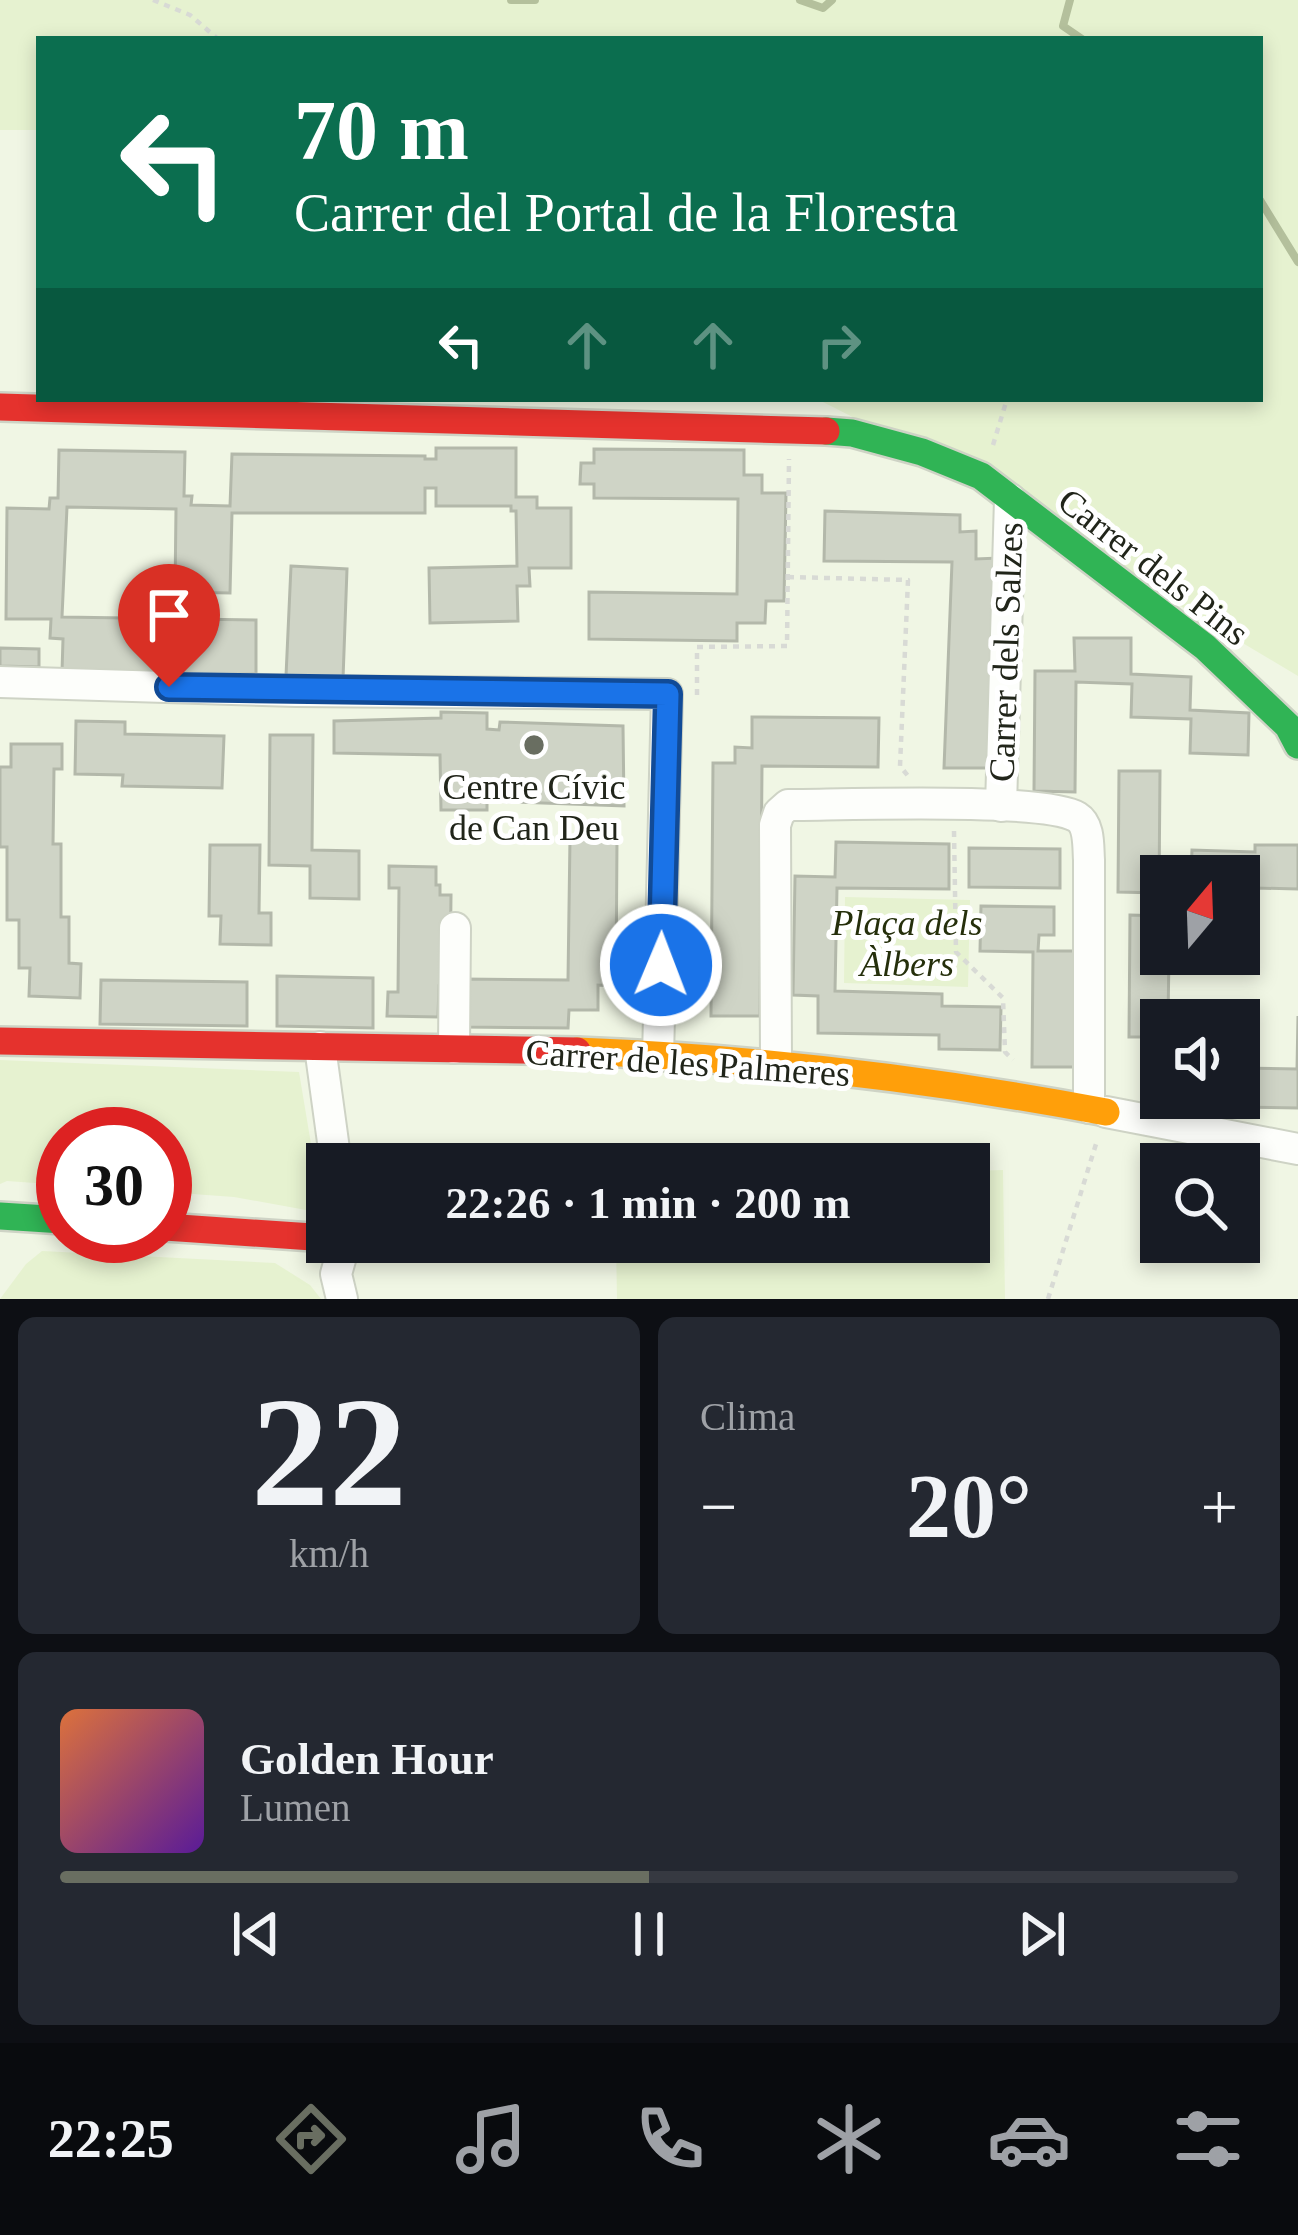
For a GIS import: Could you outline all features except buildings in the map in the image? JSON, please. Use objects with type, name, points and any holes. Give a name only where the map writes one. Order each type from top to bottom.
[{"type":"street","name":"Carrer dels Pins","points":[[0,407],[789,428],[852,434],[922,452],[983,478],[1205,647],[1288,726],[1298,745]]},
{"type":"street","name":"Carrer dels Salzes","points":[[1000,806],[1010,499]]},
{"type":"street","points":[[0,682],[296,691],[668,694],[658,1057]]},
{"type":"street","points":[[776,1061],[775,825],[788,805],[1000,806],[1064,813],[1085,825],[1098,1110]]},
{"type":"street","points":[[454,1048],[455,928]]},
{"type":"street","name":"Carrer de les Palmeres","points":[[0,1041],[454,1048],[776,1061],[1098,1110],[1298,1150]]},
{"type":"street","points":[[320,1046],[333,1143]]},
{"type":"street","points":[[0,1216],[36,1218]]},
{"type":"street","points":[[192,1229],[306,1237]]},
{"type":"street","points":[[339,1263],[336,1274],[342,1299]]},
{"type":"path","points":[[153,0],[190,16],[214,36]]},
{"type":"path","points":[[983,478],[1006,402]]},
{"type":"path","points":[[668,694],[697,695],[698,647],[787,646],[789,428]]},
{"type":"path","points":[[1048,1299],[1098,1110]]},
{"type":"green space","points":[[0,0],[1298,0],[1298,676],[922,452],[823,402],[1263,402],[1263,36],[36,36],[36,130],[0,130]]},
{"type":"green space","name":"Plaça dels Àlbers","points":[[845,897],[970,900],[968,987],[844,983]]},
{"type":"green space","points":[[0,1060],[299,1072],[311,1143],[306,1143],[306,1210],[192,1194],[192,1107],[36,1107],[36,1183],[0,1184]]},
{"type":"green space","points":[[990,1170],[1003,1170],[1005,1299],[617,1299],[616,1263],[990,1263]]},
{"type":"green space","points":[[36,1256],[36,1263],[192,1263],[192,1259],[275,1263],[310,1285],[321,1299],[0,1299]]},
{"type":"waterway","points":[[511,0],[535,0]]},
{"type":"waterway","points":[[800,0],[823,8],[832,0]]},
{"type":"waterway","points":[[1070,0],[1063,26],[1078,36]]},
{"type":"waterway","points":[[1263,205],[1298,262]]},
{"type":"traffic: fast","points":[[826,431],[852,433],[922,452],[981,476],[1205,647],[1288,726],[1298,745]]},
{"type":"traffic: fast","points":[[0,1216],[36,1218]]},
{"type":"traffic: slow","points":[[577,1051],[843,1072],[1106,1112]]},
{"type":"traffic: jam","points":[[0,407],[826,431]]},
{"type":"traffic: jam","points":[[0,1041],[577,1051]]},
{"type":"traffic: jam","points":[[192,1229],[306,1237]]},
{"type":"place","name":"Centre Cívic de Can Deu","points":[[534,745]]},
{"type":"route","points":[[169,687],[668,694],[661,965]]}]
